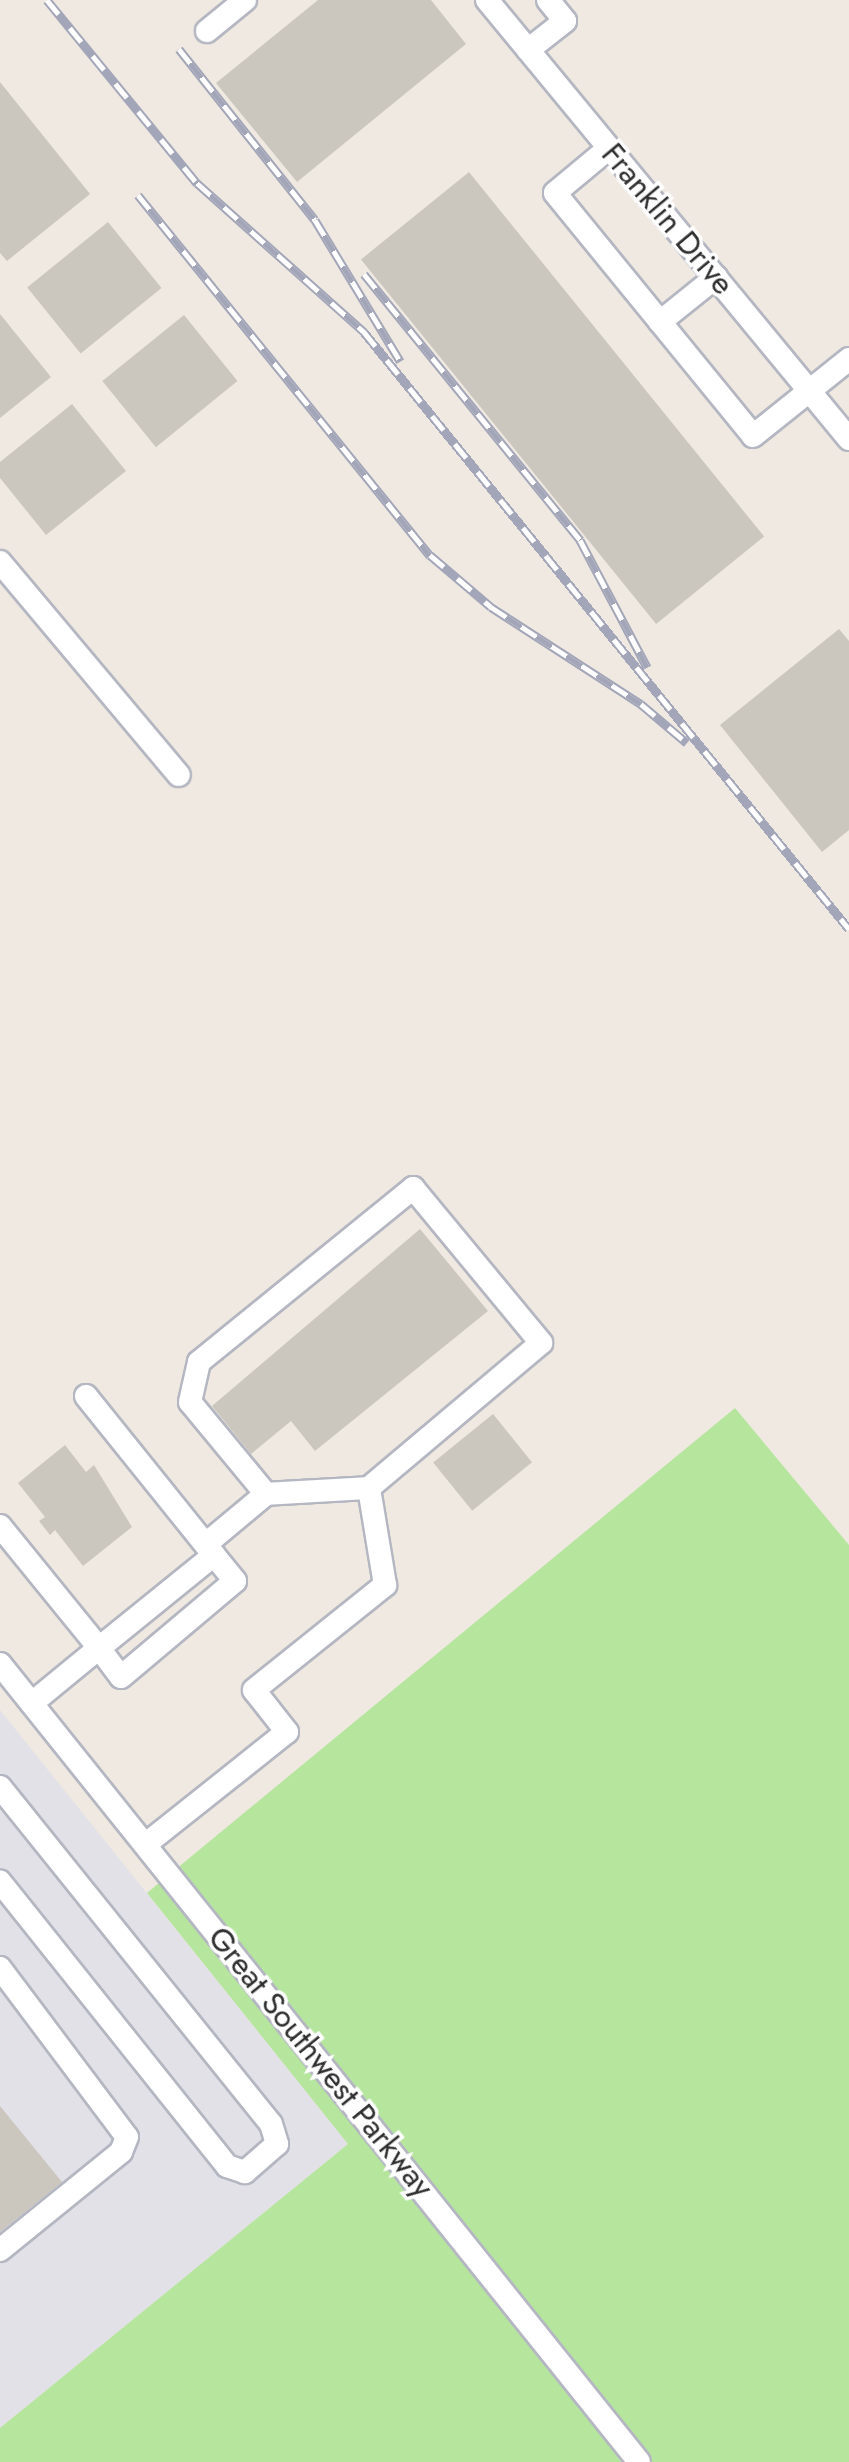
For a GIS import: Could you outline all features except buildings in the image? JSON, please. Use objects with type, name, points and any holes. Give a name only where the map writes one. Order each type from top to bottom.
[{"type":"street","points":[[207,31],[245,0]]},
{"type":"street","name":"Franklin Drive","points":[[487,0],[849,439]]},
{"type":"street","points":[[528,50],[565,21],[548,0]]},
{"type":"street","points":[[609,148],[555,193],[753,436],[849,359]]},
{"type":"street","points":[[660,322],[716,277]]},
{"type":"street","points":[[0,562],[179,775]]},
{"type":"street","points":[[32,1703],[210,1550],[266,1494],[369,1488],[541,1343],[413,1188],[199,1362],[190,1402],[266,1494]]},
{"type":"street","points":[[0,1526],[121,1677],[235,1581],[86,1396]]},
{"type":"street","points":[[146,1844],[287,1732],[254,1690],[385,1585],[369,1488]]},
{"type":"street","name":"Great Southwest Parkway","points":[[1,1666],[639,2462]]},
{"type":"street","points":[[0,1787],[271,2124],[277,2144],[245,2172],[227,2166],[0,1882]]},
{"type":"street","points":[[0,1968],[127,2137],[121,2152],[0,2250]]},
{"type":"shaded area","points":[[0,1710],[348,2144],[0,2428]]},
{"type":"green space","points":[[735,1408],[849,1545],[849,2462],[0,2462],[0,2428],[348,2144],[147,1893]]},
{"type":"railway","points":[[47,0],[197,183],[364,332],[849,929]]},
{"type":"railway","points":[[179,49],[315,220],[400,361]]},
{"type":"railway","points":[[138,195],[430,555],[491,607],[641,704],[687,743]]},
{"type":"railway","points":[[364,274],[580,540],[647,667]]}]
